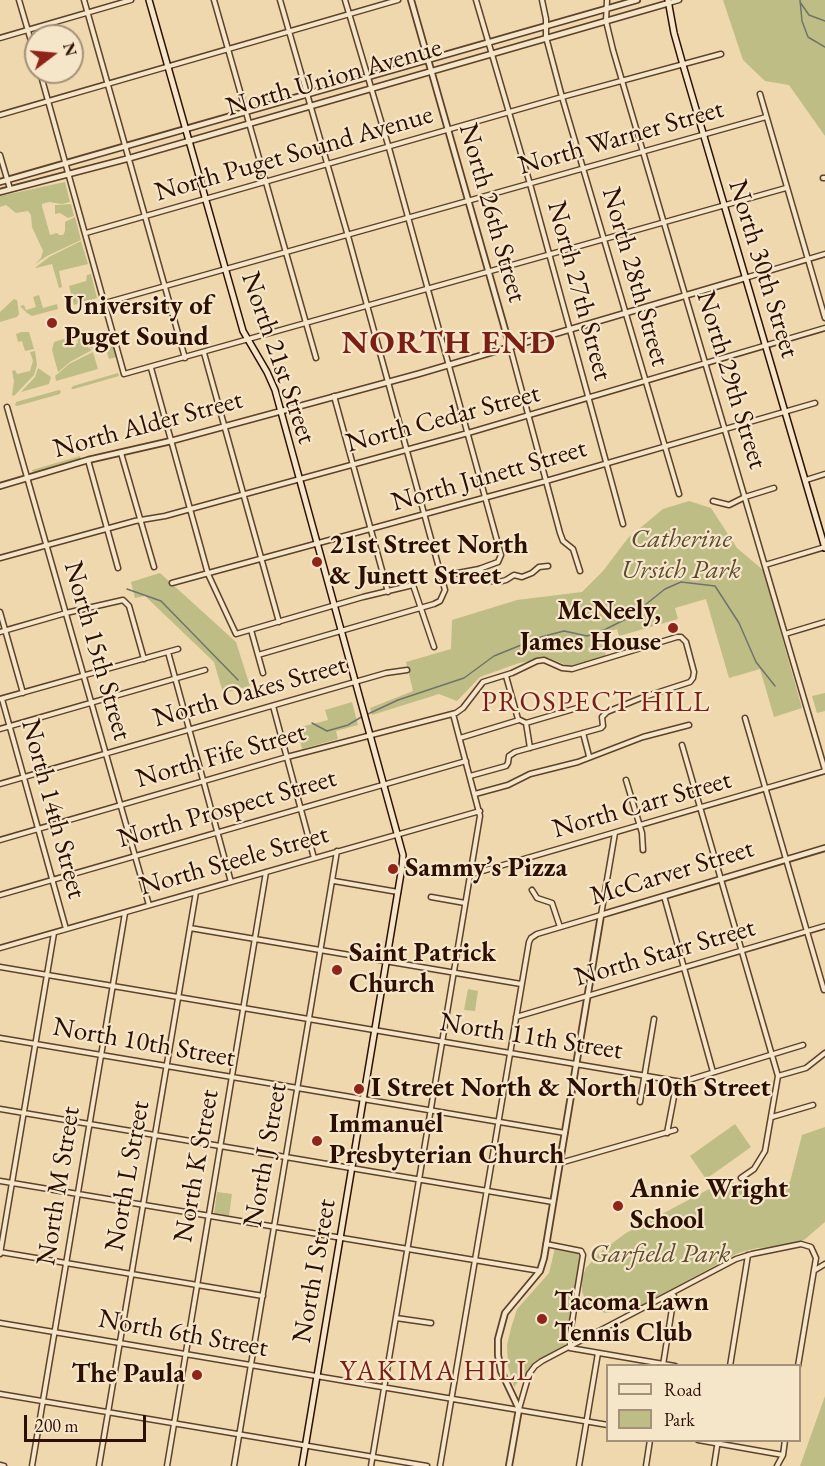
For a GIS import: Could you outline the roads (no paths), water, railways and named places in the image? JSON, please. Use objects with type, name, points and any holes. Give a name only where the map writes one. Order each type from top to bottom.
[{"type":"main road","name":"North 21st Street","points":[[149,0],[247,341],[272,381],[397,834]]},
{"type":"main road","name":"North 30th Street","points":[[668,2],[703,135],[825,547]]},
{"type":"main road","name":"North I Street","points":[[302,1466],[403,859],[397,834]]},
{"type":"street","points":[[19,0],[26,24]]},
{"type":"street","points":[[84,0],[186,358]]},
{"type":"street","points":[[46,24],[131,0]]},
{"type":"street","points":[[214,0],[316,358]]},
{"type":"street","points":[[258,655],[422,609],[434,604],[445,590],[368,307],[280,0]]},
{"type":"street","points":[[345,0],[389,148],[501,558],[498,562],[479,569],[442,576]]},
{"type":"street","points":[[0,115],[398,0]]},
{"type":"street","name":"North 26th Street","points":[[411,0],[562,539],[573,549],[580,571]]},
{"type":"street","name":"North 27th Street","points":[[476,0],[530,184],[623,524]]},
{"type":"street","name":"North 28th Street","points":[[542,0],[547,26],[546,37],[562,97],[679,494]]},
{"type":"street","name":"North 29th Street","points":[[607,0],[606,21],[622,82],[825,770]]},
{"type":"street","name":"North Union Avenue","points":[[0,182],[637,0]]},
{"type":"street","name":"North Union Avenue","points":[[0,192],[130,158],[679,0]]},
{"type":"street","points":[[0,38],[24,30]]},
{"type":"street","name":"North Puget Sound Avenue","points":[[86,233],[721,54]]},
{"type":"street","points":[[43,84],[124,374],[786,188]]},
{"type":"street","points":[[760,94],[825,318]]},
{"type":"street","name":"North Warner Street","points":[[105,303],[766,117]]},
{"type":"street","points":[[0,155],[10,189]]},
{"type":"street","name":"North Alder Street","points":[[0,486],[88,460],[171,441],[449,365],[825,254]]},
{"type":"street","name":"North Cedar Street","points":[[0,558],[468,433],[825,328]]},
{"type":"street","points":[[204,353],[279,622]]},
{"type":"street","points":[[151,368],[208,574],[236,634],[334,605],[413,585],[434,647]]},
{"type":"street","points":[[334,396],[388,592]]},
{"type":"street","name":"North Junett Street","points":[[172,583],[815,403]]},
{"type":"street","name":"North 15th Street","points":[[8,407],[149,906]]},
{"type":"street","points":[[121,453],[154,567]]},
{"type":"street","points":[[88,460],[118,568]]},
{"type":"street","points":[[806,480],[825,474]]},
{"type":"street","points":[[713,501],[729,505],[745,496],[774,488]]},
{"type":"street","points":[[765,565],[825,547]]},
{"type":"street","points":[[479,569],[489,580],[499,582],[514,575],[522,577],[539,567],[548,566]]},
{"type":"street","points":[[3,632],[66,613],[123,600],[129,606],[144,659]]},
{"type":"street","name":"North 14th Street","points":[[0,612],[3,632],[23,693]]},
{"type":"street","points":[[785,634],[825,622]]},
{"type":"street","points":[[251,630],[263,673]]},
{"type":"street","points":[[371,1466],[480,811],[459,738],[453,714],[464,708],[482,682],[506,675],[537,661],[544,660],[562,668],[572,669],[681,637],[686,642],[692,662],[694,675],[692,680],[609,711],[602,717],[603,727],[510,754],[506,766],[470,776]]},
{"type":"street","points":[[1,699],[178,649]]},
{"type":"street","points":[[168,652],[231,882]]},
{"type":"street","points":[[0,729],[205,670]]},
{"type":"street","name":"North Oakes Street","points":[[0,784],[387,673],[406,670]]},
{"type":"street","points":[[506,675],[519,720]]},
{"type":"street","name":"North 14th Street","points":[[1,699],[66,929]]},
{"type":"street","points":[[273,706],[314,858]]},
{"type":"street","points":[[459,738],[519,720],[526,723],[577,708]]},
{"type":"street","name":"North Fife Street","points":[[0,840],[369,734],[453,714]]},
{"type":"street","points":[[745,718],[824,990]]},
{"type":"street","points":[[526,723],[530,748]]},
{"type":"street","points":[[475,794],[508,785],[524,776],[578,762],[643,737],[689,725]]},
{"type":"street","points":[[583,733],[589,756]]},
{"type":"street","points":[[682,745],[778,1076],[763,1155],[754,1168],[741,1178]]},
{"type":"street","name":"North Prospect Street","points":[[0,894],[466,761]]},
{"type":"street","name":"North Carr Street","points":[[470,876],[825,770]]},
{"type":"street","points":[[626,780],[640,826],[643,850]]},
{"type":"street","name":"North Steele Street","points":[[0,948],[480,811]]},
{"type":"street","points":[[519,1409],[501,1371],[498,1339],[505,1313],[540,1271],[615,833]]},
{"type":"street","name":"McCarver Street","points":[[521,984],[531,938],[560,927],[825,848]]},
{"type":"street","name":"North J Street","points":[[234,1466],[337,851]]},
{"type":"street","name":"North K Street","points":[[167,1466],[266,872]]},
{"type":"street","points":[[333,881],[398,891]]},
{"type":"street","points":[[532,890],[537,898],[552,903],[560,927]]},
{"type":"street","name":"North L Street","points":[[99,1466],[196,892]]},
{"type":"street","points":[[664,896],[712,1072]]},
{"type":"street","points":[[431,897],[465,903]]},
{"type":"street","name":"North M Street","points":[[32,1466],[124,913]]},
{"type":"street","name":"North Starr Street","points":[[516,1017],[825,926]]},
{"type":"street","points":[[190,928],[521,984],[440,1466]]},
{"type":"street","points":[[54,933],[0,1253],[263,1296]]},
{"type":"street","name":"North 11th Street","points":[[0,967],[682,1082],[803,1045]]},
{"type":"street","points":[[640,1102],[654,1019]]},
{"type":"street","name":"North 10th Street","points":[[0,1038],[565,1133]]},
{"type":"street","points":[[778,1076],[806,1068],[825,1053]]},
{"type":"street","points":[[667,1133],[677,1081]]},
{"type":"street","points":[[772,1117],[813,1105]]},
{"type":"street","points":[[0,1109],[553,1202]]},
{"type":"street","points":[[560,1163],[675,1130]]},
{"type":"street","points":[[0,1181],[540,1271]]},
{"type":"street","points":[[546,1244],[581,1251],[583,1255],[570,1334],[570,1348]]},
{"type":"street","points":[[509,1466],[519,1409],[532,1370],[543,1361],[736,1259],[797,1245],[807,1245],[814,1253],[814,1270],[798,1364]]},
{"type":"street","points":[[730,1364],[748,1255]]},
{"type":"street","points":[[814,1270],[825,1264]]},
{"type":"street","points":[[570,1348],[663,1364],[674,1296],[672,1294]]},
{"type":"street","points":[[396,1318],[431,1323]]},
{"type":"street","name":"North 6th Street","points":[[0,1323],[606,1425]]},
{"type":"street","points":[[579,1466],[598,1353]]},
{"type":"street","points":[[0,1394],[427,1466]]},
{"type":"street","points":[[646,1466],[650,1442]]},
{"type":"street","points":[[714,1466],[718,1442],[783,1455]]},
{"type":"street","points":[[777,1466],[783,1455],[785,1442]]},
{"type":"waterway","points":[[800,0],[802,21],[808,37],[825,47]]},
{"type":"waterway","points":[[800,2],[809,15],[825,21]]},
{"type":"waterway","points":[[368,714],[398,700],[464,678],[494,656],[541,637],[564,631],[587,636],[606,629],[630,617],[665,589],[681,582],[715,586],[739,623],[756,662],[775,686]]},
{"type":"waterway","points":[[127,589],[161,601],[238,680]]},
{"type":"waterway","points":[[312,723],[327,731],[348,725],[363,716]]},
{"type":"place","name":"University of Puget Sound","points":[[52,323]]},
{"type":"place","name":"21st Street North & Junett Street","points":[[317,562]]},
{"type":"place","name":"McNeely, James House","points":[[673,628]]},
{"type":"place","name":"Sammy’s Pizza","points":[[393,869]]},
{"type":"place","name":"Saint Patrick Church","points":[[337,970]]},
{"type":"place","name":"I Street North & North 10th Street","points":[[359,1089]]},
{"type":"place","name":"Immanuel Presbyterian Church","points":[[317,1141]]},
{"type":"place","name":"Annie Wright School","points":[[618,1206]]},
{"type":"place","name":"Tacoma Lawn Tennis Club","points":[[542,1319]]},
{"type":"place","name":"The Paula","points":[[197,1375]]},
{"type":"district","name":"NORTH END","points":[[449,344]]},
{"type":"district","name":"PROSPECT HILL","points":[[596,703]]},
{"type":"district","name":"YAKIMA HILL","points":[[437,1372]]},
{"type":"park label","name":"Catherine Ursich Park","points":[[681,556]]},
{"type":"park label","name":"Garfield Park","points":[[660,1255]]}]
